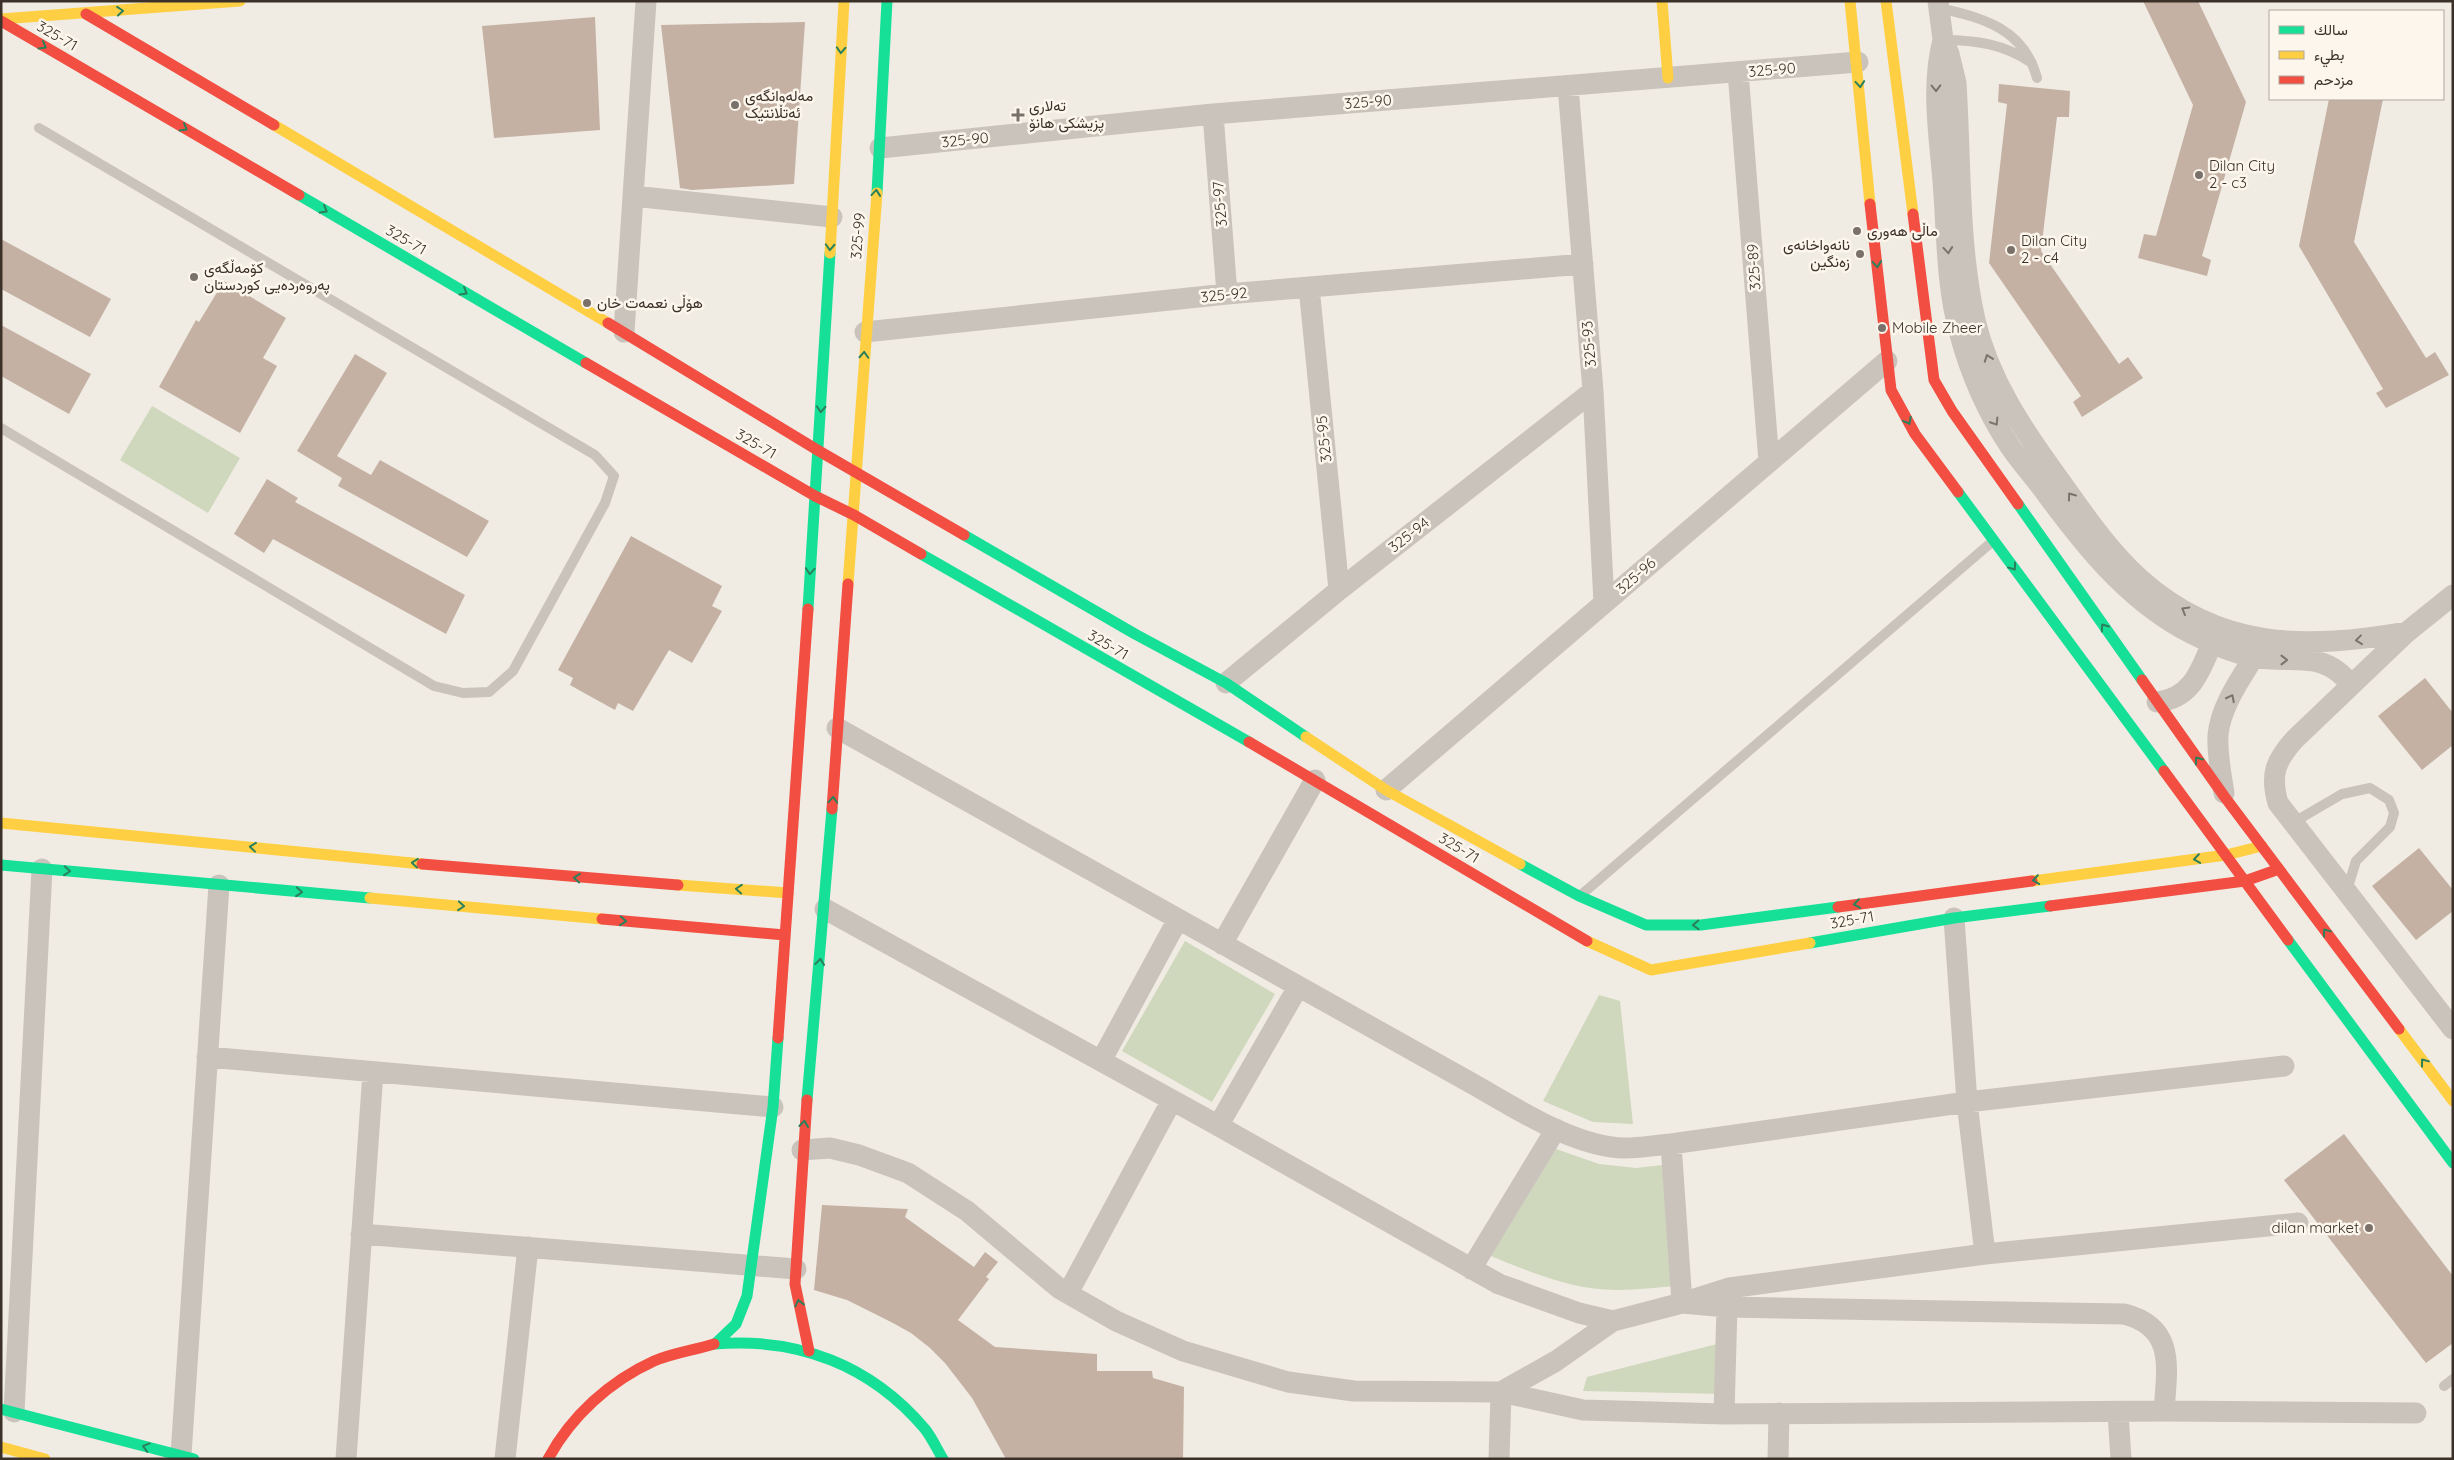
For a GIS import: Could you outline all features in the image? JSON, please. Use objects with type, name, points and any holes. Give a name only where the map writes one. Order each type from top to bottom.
[{"type":"street","points":[[1,20],[240,1]]},
{"type":"street","points":[[624,332],[646,1]]},
{"type":"street","points":[[715,1344],[736,1324],[747,1296],[773,1107],[818,451],[844,1]]},
{"type":"street","name":"325-99","points":[[809,1351],[795,1284],[802,1150],[825,909],[857,474],[865,332],[880,148],[887,1]]},
{"type":"street","points":[[1662,1],[1668,78]]},
{"type":"street","points":[[1850,1],[1858,62],[1891,390],[1915,434],[2453,1163]]},
{"type":"street","points":[[1886,1],[1934,380],[1952,411],[2156,702],[2224,796],[2453,1101]]},
{"type":"street","points":[[1938,5],[1943,40],[1949,54],[1956,83],[1967,281],[1976,323],[1986,355],[2007,402],[2029,439],[2111,561],[2139,578],[2163,598],[2190,614],[2215,634],[2259,649],[2318,660],[2337,669],[2351,685]]},
{"type":"street","name":"325-71","points":[[86,14],[624,332],[857,474],[1134,634],[1226,683],[1386,790],[1579,896],[1646,925],[1701,925],[2226,855],[2262,846]]},
{"type":"street","name":"325-71","points":[[1,20],[815,496],[854,516],[1315,780],[1588,942],[1651,970],[1954,918],[2245,881],[2279,869]]},
{"type":"street","name":"325-90","points":[[880,148],[1213,114],[1858,62]]},
{"type":"street","name":"325-89","points":[[1738,72],[1769,462]]},
{"type":"street","name":"325-93","points":[[1568,86],[1593,391],[1604,603]]},
{"type":"street","name":"325-97","points":[[1213,114],[1227,294]]},
{"type":"street","points":[[633,196],[832,217]]},
{"type":"street","name":"325-92","points":[[865,332],[1227,294],[1583,264]]},
{"type":"street","name":"325-95","points":[[1309,287],[1339,590]]},
{"type":"street","name":"325-96","points":[[1386,790],[1887,361]]},
{"type":"street","name":"325-94","points":[[1226,683],[1339,590],[1593,391]]},
{"type":"street","points":[[2453,595],[2407,632],[2289,745],[2275,768],[2273,786],[2278,803],[2453,1029]]},
{"type":"street","points":[[2259,649],[2358,640],[2407,632]]},
{"type":"street","points":[[2156,702],[2175,698],[2190,687],[2215,634]]},
{"type":"street","points":[[2224,796],[2218,754],[2218,733],[2224,712],[2259,649]]},
{"type":"street","points":[[837,728],[1298,987],[1556,1129],[1594,1143],[1624,1148],[1671,1144],[1967,1102],[2284,1066]]},
{"type":"street","points":[[1222,944],[1315,780]]},
{"type":"street","points":[[1,822],[502,872],[788,893]]},
{"type":"street","points":[[1,865],[785,935]]},
{"type":"street","points":[[42,869],[7,1410],[187,1457],[207,1057],[219,884]]},
{"type":"street","points":[[825,909],[1172,1100],[1499,1284],[1579,1313],[1613,1321]]},
{"type":"street","points":[[1954,918],[1967,1102],[1985,1254]]},
{"type":"street","points":[[1101,1061],[1178,919]]},
{"type":"street","points":[[1218,1126],[1298,987]]},
{"type":"street","points":[[207,1057],[773,1107]]},
{"type":"street","points":[[346,1459],[372,1072]]},
{"type":"street","points":[[1068,1293],[1172,1100]]},
{"type":"street","points":[[1471,1269],[1556,1129]]},
{"type":"street","points":[[1671,1144],[1682,1303]]},
{"type":"street","points":[[802,1150],[830,1148],[859,1155],[908,1173],[967,1210],[1060,1289],[1116,1320],[1183,1351],[1288,1382],[1354,1391],[1501,1392],[1583,1410],[1724,1414],[2118,1412],[2164,1410],[2416,1413]]},
{"type":"street","points":[[1501,1392],[1556,1361],[1613,1321],[1682,1303],[1729,1288],[1985,1254],[2298,1223]]},
{"type":"street","points":[[362,1234],[796,1269]]},
{"type":"street","points":[[505,1459],[528,1247]]},
{"type":"street","points":[[1682,1303],[1727,1307],[2124,1314],[2139,1318],[2150,1324],[2159,1334],[2165,1351],[2164,1410]]},
{"type":"street","points":[[1724,1414],[1727,1307]]},
{"type":"street","points":[[548,1459],[559,1439],[601,1393],[654,1361],[715,1344],[762,1343],[809,1351],[874,1381],[926,1430],[943,1459]]},
{"type":"street","points":[[1499,1459],[1501,1392]]},
{"type":"street","points":[[2118,1412],[2120,1459]]},
{"type":"street","points":[[1778,1459],[1779,1413]]},
{"type":"street","points":[[1,1447],[45,1459]]},
{"type":"lane","points":[[1938,5],[1973,15],[2016,39],[2027,52],[2037,78]]},
{"type":"lane","points":[[1943,40],[1971,40],[1994,44],[2021,56],[2033,64]]},
{"type":"lane","points":[[1,428],[434,686],[463,693],[489,692],[513,671],[605,503],[614,476],[595,455],[39,128]]},
{"type":"lane","points":[[1579,896],[1993,540]]},
{"type":"lane","points":[[2294,822],[2342,794],[2370,788],[2389,800],[2394,814],[2390,827],[2356,861],[2346,891]]},
{"type":"green space","points":[[152,406],[240,458],[208,513],[120,460]]},
{"type":"green space","points":[[1185,941],[1275,994],[1212,1102],[1122,1051]]},
{"type":"green space","points":[[1599,995],[1620,1001],[1633,1124],[1593,1122],[1543,1101]]},
{"type":"green space","points":[[1556,1149],[1599,1164],[1636,1168],[1671,1164],[1683,1285],[1625,1290],[1585,1287],[1537,1274],[1491,1256]]},
{"type":"green space","points":[[1725,1342],[1726,1394],[1583,1391],[1587,1377]]},
{"type":"building","name":"Dilan City 2 - c3","points":[[2143,1],[2198,1],[2246,102],[2202,256],[2211,260],[2207,276],[2138,258],[2144,234],[2156,236],[2193,105]]},
{"type":"building","points":[[595,17],[600,130],[494,138],[482,26]]},
{"type":"building","name":"مەلەوانگەی ئەتڵانتیک","points":[[805,22],[794,184],[692,190],[680,188],[661,25]]},
{"type":"building","name":"Dilan City 2 - c4","points":[[1999,84],[2070,91],[2069,117],[2057,117],[2041,251],[2119,364],[2128,357],[2143,378],[2082,417],[2073,402],[2081,396],[1989,263],[2007,104],[1998,102]]},
{"type":"building","points":[[2329,100],[2383,100],[2354,242],[2426,358],[2435,352],[2449,375],[2386,408],[2376,393],[2383,389],[2299,246]]},
{"type":"building","points":[[1,239],[111,299],[90,337],[1,289]]},
{"type":"building","points":[[224,281],[286,318],[263,358],[277,366],[240,433],[159,387],[196,320],[199,322]]},
{"type":"building","points":[[1,325],[91,374],[69,414],[1,376]]},
{"type":"building","points":[[355,354],[387,373],[337,456],[371,475],[380,460],[489,521],[467,557],[338,486],[342,478],[297,451]]},
{"type":"building","points":[[267,479],[298,498],[295,502],[465,595],[446,634],[273,539],[264,553],[234,534]]},
{"type":"building","points":[[631,536],[722,586],[712,606],[722,611],[692,663],[669,650],[633,711],[618,703],[615,710],[570,685],[573,678],[558,670]]},
{"type":"building","points":[[2425,678],[2453,713],[2453,745],[2422,770],[2378,716]]},
{"type":"building","points":[[2419,848],[2453,890],[2453,911],[2416,940],[2372,886]]},
{"type":"building","name":"dilan market","points":[[2344,1134],[2453,1276],[2453,1343],[2426,1363],[2284,1180]]},
{"type":"building","points":[[822,1205],[908,1209],[905,1217],[974,1267],[985,1252],[998,1262],[986,1277],[989,1279],[958,1320],[995,1347],[1097,1354],[1097,1371],[1152,1371],[1153,1378],[1184,1387],[1183,1459],[1006,1459],[972,1398],[945,1363],[930,1348],[911,1333],[847,1300],[814,1290]]},
{"type":"traffic: fast","points":[[877,193],[887,1]]},
{"type":"traffic: fast","points":[[299,195],[586,363]]},
{"type":"traffic: fast","points":[[808,609],[830,253]]},
{"type":"traffic: fast","points":[[1958,492],[2164,771]]},
{"type":"traffic: fast","points":[[2018,504],[2142,680]]},
{"type":"traffic: fast","points":[[964,535],[1135,634],[1226,683],[1306,737]]},
{"type":"traffic: fast","points":[[921,554],[1249,742]]},
{"type":"traffic: fast","points":[[807,1100],[832,809]]},
{"type":"traffic: fast","points":[[1520,864],[1579,896],[1646,925],[1701,925],[1838,907]]},
{"type":"traffic: fast","points":[[1,865],[370,898]]},
{"type":"traffic: fast","points":[[1810,943],[1954,918],[2050,906]]},
{"type":"traffic: fast","points":[[2288,940],[2453,1163]]},
{"type":"traffic: fast","points":[[715,1344],[736,1324],[747,1296],[773,1107],[778,1038]]},
{"type":"traffic: fast","points":[[714,1344],[745,1343],[775,1345],[831,1360],[857,1372],[881,1388],[904,1407],[925,1429],[943,1459]]},
{"type":"traffic: fast","points":[[1,1409],[194,1459]]},
{"type":"traffic: slow","points":[[1,19],[240,1]]},
{"type":"traffic: slow","points":[[830,253],[844,1]]},
{"type":"traffic: slow","points":[[1662,1],[1668,78]]},
{"type":"traffic: slow","points":[[1850,1],[1870,204]]},
{"type":"traffic: slow","points":[[1886,1],[1913,214]]},
{"type":"traffic: slow","points":[[274,125],[608,323]]},
{"type":"traffic: slow","points":[[848,584],[877,193]]},
{"type":"traffic: slow","points":[[1306,737],[1386,790],[1520,864]]},
{"type":"traffic: slow","points":[[1,823],[422,864]]},
{"type":"traffic: slow","points":[[2032,881],[2226,855],[2262,846]]},
{"type":"traffic: slow","points":[[678,885],[788,893]]},
{"type":"traffic: slow","points":[[370,898],[602,919]]},
{"type":"traffic: slow","points":[[1587,941],[1651,970],[1810,943]]},
{"type":"traffic: slow","points":[[2399,1029],[2453,1101]]},
{"type":"traffic: slow","points":[[1,1447],[45,1459]]},
{"type":"traffic: jam","points":[[86,14],[274,125]]},
{"type":"traffic: jam","points":[[1,21],[299,195]]},
{"type":"traffic: jam","points":[[1870,204],[1891,390],[1915,434],[1958,492]]},
{"type":"traffic: jam","points":[[1913,214],[1934,380],[1952,411],[2018,504]]},
{"type":"traffic: jam","points":[[608,323],[819,451],[964,535]]},
{"type":"traffic: jam","points":[[586,363],[815,496],[854,515],[921,554]]},
{"type":"traffic: jam","points":[[832,809],[848,584]]},
{"type":"traffic: jam","points":[[778,1038],[808,609]]},
{"type":"traffic: jam","points":[[2142,680],[2224,796],[2399,1029]]},
{"type":"traffic: jam","points":[[1249,742],[1587,941]]},
{"type":"traffic: jam","points":[[2164,771],[2288,940]]},
{"type":"traffic: jam","points":[[422,864],[678,885]]},
{"type":"traffic: jam","points":[[2050,906],[2245,881],[2279,869]]},
{"type":"traffic: jam","points":[[1838,907],[2032,881]]},
{"type":"traffic: jam","points":[[602,919],[785,935]]},
{"type":"traffic: jam","points":[[807,1100],[795,1284],[809,1351]]},
{"type":"traffic: jam","points":[[548,1459],[568,1428],[607,1389],[638,1369],[661,1358],[714,1344]]},
{"type":"place","name":"مەلەوانگەی ئەتڵانتیک","points":[[735,105]]},
{"type":"place","name":"تەلاری پزیشکی هانۆ","points":[[1018,115]]},
{"type":"place","name":"Dilan City 2 - c3","points":[[2199,175]]},
{"type":"place","name":"ماڵی هەوری","points":[[1857,231]]},
{"type":"place","name":"Dilan City 2 - c4","points":[[2011,250]]},
{"type":"place","name":"نانەواخانەی زەنگین","points":[[1860,254]]},
{"type":"place","name":"كۆمەڵگەی پەروەردەیی كوردستان","points":[[194,277]]},
{"type":"place","name":"هۆڵی نعمەت خان","points":[[587,303]]},
{"type":"place","name":"Mobile Zheer","points":[[1882,328]]},
{"type":"place","name":"dilan market","points":[[2369,1228]]}]
